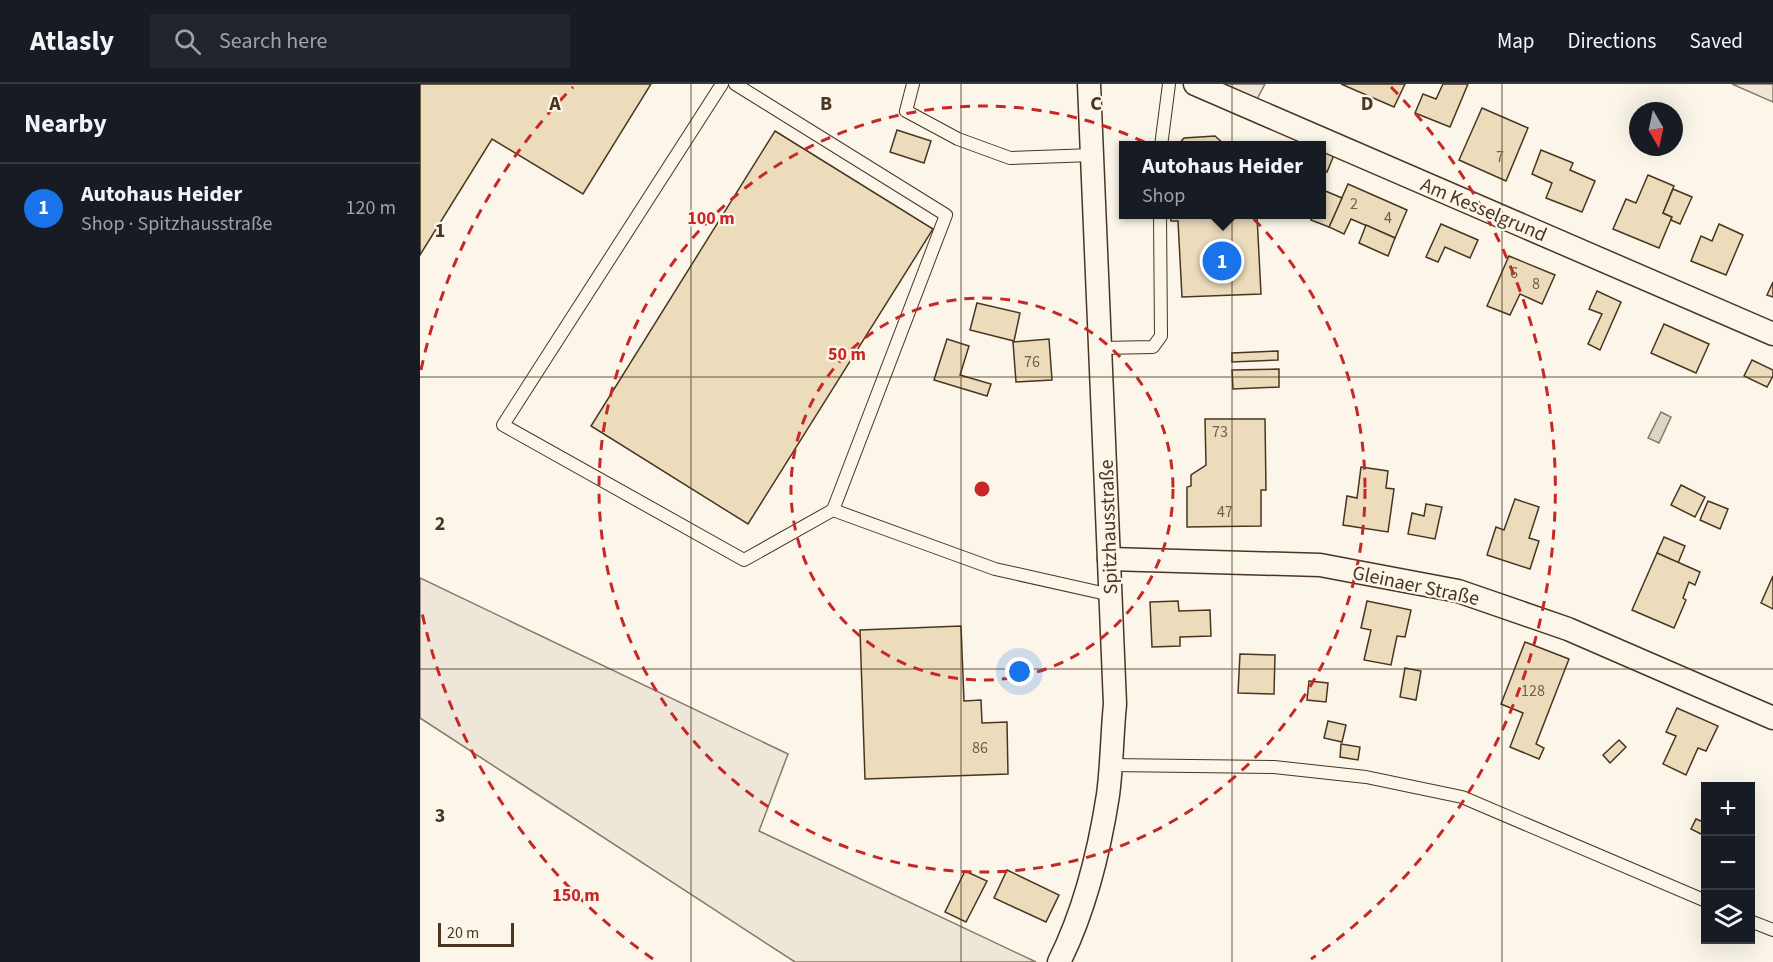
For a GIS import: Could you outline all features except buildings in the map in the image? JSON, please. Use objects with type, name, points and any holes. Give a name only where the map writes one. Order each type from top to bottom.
[{"type":"street","name":"Spitzhausstraße","points":[[1059,962],[1092,877],[1108,794],[1114,704],[1089,84]]},
{"type":"street","name":"Am Kesselgrund","points":[[1195,84],[1773,334]]},
{"type":"street","name":"Gleinaer Straße","points":[[1109,559],[1320,565],[1458,591],[1568,629],[1773,718]]},
{"type":"lane","points":[[722,84],[503,425],[744,560],[833,510],[946,215],[735,84]]},
{"type":"lane","points":[[913,84],[906,111],[958,139],[1010,158],[1093,155]]},
{"type":"lane","points":[[1162,141],[1169,84]]},
{"type":"lane","points":[[1101,348],[1154,347],[1161,336],[1160,219]]},
{"type":"lane","points":[[833,510],[995,569],[1111,595]]},
{"type":"lane","points":[[1110,765],[1274,767],[1366,777],[1462,797],[1701,899]]},
{"type":"lane","points":[[1755,923],[1773,930]]},
{"type":"shaded area","points":[[1219,84],[1265,84],[1256,101]]},
{"type":"shaded area","points":[[1732,84],[1773,84],[1773,102]]},
{"type":"shaded area","points":[[1661,412],[1671,417],[1659,443],[1648,438]]},
{"type":"shaded area","points":[[420,578],[788,754],[759,831],[1036,962],[795,962],[420,718]]},
{"type":"place","name":"Autohaus Heider","points":[[1222,261]]}]
